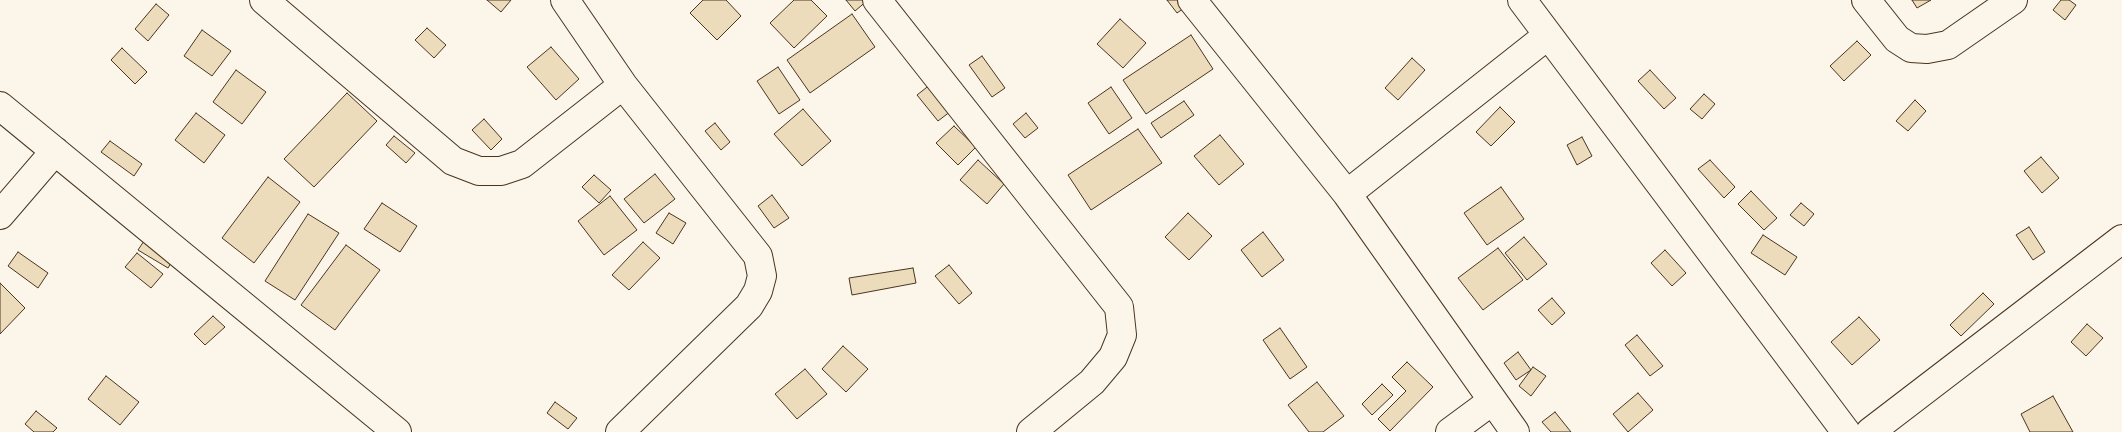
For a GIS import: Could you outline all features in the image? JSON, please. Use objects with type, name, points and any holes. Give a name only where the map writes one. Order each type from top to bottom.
[{"type":"street","points":[[264,0],[453,160],[479,171],[501,171],[522,164],[623,85]]},
{"type":"street","points":[[565,0],[623,85],[758,256],[762,276],[758,291],[749,306],[620,432]]},
{"type":"street","points":[[877,0],[1120,307],[1122,335],[1113,357],[1092,382],[1031,432]]},
{"type":"street","points":[[1192,0],[1347,194],[1515,432]]},
{"type":"street","points":[[1522,0],[1547,36],[1846,432]]},
{"type":"street","points":[[1866,0],[1896,39],[1911,48],[1927,50],[1948,45],[2013,0]]},
{"type":"street","points":[[1347,194],[1547,36]]},
{"type":"street","points":[[0,106],[397,432]]},
{"type":"street","points":[[0,215],[55,151]]},
{"type":"street","points":[[1870,432],[2122,238]]},
{"type":"street","points":[[1450,432],[1492,401]]},
{"type":"building","points":[[487,0],[511,0],[501,12]]},
{"type":"building","points":[[703,0],[726,0],[741,16],[717,40],[690,13]]},
{"type":"building","points":[[794,0],[811,0],[827,16],[794,48],[770,23]]},
{"type":"building","points":[[846,0],[868,0],[855,11]]},
{"type":"building","points":[[1167,0],[1187,0],[1190,4],[1177,13]]},
{"type":"building","points":[[1912,0],[1931,0],[1917,8]]},
{"type":"building","points":[[2061,0],[2069,0],[2076,5],[2065,20],[2053,10]]},
{"type":"building","points":[[156,4],[169,15],[148,41],[135,29]]},
{"type":"building","points":[[852,14],[875,47],[810,93],[787,60]]},
{"type":"building","points":[[1120,19],[1146,43],[1123,68],[1097,44]]},
{"type":"building","points":[[427,28],[446,45],[434,58],[415,40]]},
{"type":"building","points":[[202,30],[231,51],[212,76],[184,56]]},
{"type":"building","points":[[1191,35],[1213,69],[1146,114],[1123,80]]},
{"type":"building","points":[[1857,41],[1871,55],[1844,81],[1830,66]]},
{"type":"building","points":[[551,47],[579,79],[556,100],[527,67]]},
{"type":"building","points":[[122,48],[147,72],[135,84],[111,60]]},
{"type":"building","points":[[982,56],[1005,88],[992,97],[969,65]]},
{"type":"building","points":[[1412,58],[1425,70],[1398,100],[1385,88]]},
{"type":"building","points":[[778,67],[800,100],[779,114],[757,81]]},
{"type":"building","points":[[236,70],[266,92],[242,124],[213,102]]},
{"type":"building","points":[[1650,70],[1676,98],[1664,109],[1638,81]]},
{"type":"building","points":[[931,84],[951,111],[938,121],[917,95]]},
{"type":"building","points":[[1111,87],[1132,118],[1109,134],[1088,103]]},
{"type":"building","points":[[347,93],[377,121],[314,187],[284,159]]},
{"type":"building","points":[[1704,94],[1715,104],[1702,119],[1690,109]]},
{"type":"building","points":[[1915,100],[1926,111],[1908,131],[1896,121]]},
{"type":"building","points":[[1184,101],[1194,115],[1161,138],[1151,123]]},
{"type":"building","points":[[1500,107],[1515,122],[1491,146],[1476,132]]},
{"type":"building","points":[[803,109],[831,141],[802,166],[774,134]]},
{"type":"building","points":[[196,113],[225,135],[204,163],[175,140]]},
{"type":"building","points":[[1026,113],[1038,128],[1025,138],[1013,124]]},
{"type":"building","points":[[484,119],[502,139],[491,150],[472,130]]},
{"type":"building","points":[[715,123],[730,142],[721,150],[705,131]]},
{"type":"building","points":[[954,126],[976,147],[958,165],[936,143]]},
{"type":"building","points":[[1138,129],[1162,163],[1091,210],[1068,175]]},
{"type":"building","points":[[1220,135],[1244,164],[1219,185],[1194,156]]},
{"type":"building","points":[[394,136],[415,153],[406,163],[386,145]]},
{"type":"building","points":[[1582,137],[1592,156],[1577,165],[1567,145]]},
{"type":"building","points":[[110,141],[142,164],[134,176],[101,152]]},
{"type":"building","points":[[2041,157],[2059,178],[2042,193],[2024,171]]},
{"type":"building","points":[[978,160],[1004,184],[987,204],[960,180]]},
{"type":"building","points":[[1710,160],[1735,187],[1724,198],[1698,169]]},
{"type":"building","points":[[655,174],[675,199],[644,223],[624,199]]},
{"type":"building","points":[[594,175],[611,190],[599,203],[582,187]]},
{"type":"building","points":[[268,177],[300,202],[254,263],[222,238]]},
{"type":"building","points":[[1501,187],[1524,219],[1487,245],[1464,213]]},
{"type":"building","points":[[1751,191],[1777,218],[1764,230],[1738,204]]},
{"type":"building","points":[[772,195],[789,218],[774,228],[758,206]]},
{"type":"building","points":[[610,196],[637,230],[604,255],[578,221]]},
{"type":"building","points":[[382,203],[417,226],[400,252],[364,229]]},
{"type":"building","points":[[1801,203],[1814,214],[1804,226],[1790,215]]},
{"type":"building","points":[[669,213],[686,223],[673,244],[656,233]]},
{"type":"building","points":[[1188,213],[1212,236],[1189,260],[1165,237]]},
{"type":"building","points":[[308,214],[339,233],[295,300],[265,281]]},
{"type":"building","points":[[2029,227],[2045,252],[2033,260],[2016,235]]},
{"type":"building","points":[[1263,232],[1284,260],[1262,277],[1241,250]]},
{"type":"building","points":[[1763,235],[1797,257],[1785,275],[1751,253]]},
{"type":"building","points":[[1524,237],[1547,264],[1527,280],[1505,253]]},
{"type":"building","points":[[146,238],[175,256],[168,268],[138,250]]},
{"type":"building","points":[[643,242],[660,258],[629,290],[612,275]]},
{"type":"building","points":[[346,245],[380,270],[335,330],[301,305]]},
{"type":"building","points":[[1498,248],[1523,280],[1483,310],[1458,278]]},
{"type":"building","points":[[1665,250],[1686,273],[1672,286],[1651,263]]},
{"type":"building","points":[[18,252],[48,273],[38,288],[8,266]]},
{"type":"building","points":[[137,253],[163,274],[151,288],[125,267]]},
{"type":"building","points":[[949,265],[972,293],[959,304],[935,276]]},
{"type":"building","points":[[913,268],[916,283],[852,295],[849,278]]},
{"type":"building","points":[[0,283],[25,308],[0,334]]},
{"type":"building","points":[[1983,293],[1994,304],[1961,336],[1950,325]]},
{"type":"building","points":[[1552,298],[1565,313],[1552,325],[1538,310]]},
{"type":"building","points":[[213,316],[225,327],[205,345],[194,334]]},
{"type":"building","points":[[1859,317],[1880,340],[1852,365],[1831,342]]},
{"type":"building","points":[[2087,324],[2103,338],[2086,356],[2071,342]]},
{"type":"building","points":[[1280,328],[1307,367],[1290,379],[1263,340]]},
{"type":"building","points":[[1637,335],[1663,366],[1650,376],[1625,345]]},
{"type":"building","points":[[843,346],[868,369],[846,392],[822,369]]},
{"type":"building","points":[[1518,352],[1531,370],[1516,380],[1504,363]]},
{"type":"building","points":[[1407,362],[1433,387],[1390,431],[1378,419],[1406,391],[1392,377]]},
{"type":"building","points":[[1533,367],[1546,376],[1531,396],[1519,386]]},
{"type":"building","points":[[805,369],[827,394],[797,419],[775,394]]},
{"type":"building","points":[[106,376],[139,402],[120,425],[88,399]]},
{"type":"building","points":[[1317,382],[1344,416],[1323,432],[1309,432],[1288,405]]},
{"type":"building","points":[[1382,384],[1393,395],[1372,415],[1362,404]]},
{"type":"building","points":[[1638,393],[1653,410],[1628,432],[1613,414]]},
{"type":"building","points":[[2053,396],[2073,432],[2030,432],[2021,414]]},
{"type":"building","points":[[555,402],[577,418],[568,429],[547,413]]},
{"type":"building","points":[[36,411],[57,428],[53,432],[34,432],[25,424]]},
{"type":"building","points":[[1555,412],[1571,432],[1551,432],[1542,422]]}]
